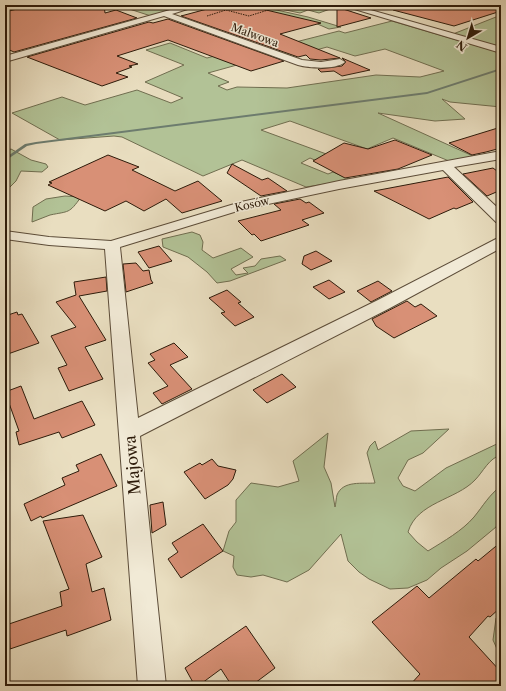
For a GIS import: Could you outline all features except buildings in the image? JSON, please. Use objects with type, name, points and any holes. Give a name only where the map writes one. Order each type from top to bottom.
[{"type":"street","points":[[5,59],[196,5]]},
{"type":"street","points":[[345,5],[501,50]]},
{"type":"street","name":"Malwowa","points":[[165,14],[301,63],[321,65],[340,62]]},
{"type":"street","name":"Kosów","points":[[5,235],[49,241],[112,245],[241,206],[339,185],[501,155]]},
{"type":"street","points":[[445,165],[501,219]]},
{"type":"street","points":[[129,432],[384,304],[501,242]]},
{"type":"street","name":"Majowa","points":[[112,245],[152,686]]},
{"type":"path","points":[[257,5],[253,6],[268,10]]},
{"type":"path","points":[[202,17],[226,10],[249,16],[274,8]]},
{"type":"green space","points":[[172,5],[181,7],[151,16],[120,6]]},
{"type":"green space","points":[[283,5],[293,5],[312,9],[322,6],[333,8],[319,13],[308,10],[300,13],[276,8]]},
{"type":"green space","points":[[272,9],[308,17],[341,27],[329,29],[313,22],[260,13]]},
{"type":"green space","points":[[496,17],[501,18],[501,48],[453,34]]},
{"type":"green space","points":[[392,21],[501,53],[501,107],[450,102],[442,99],[465,119],[435,121],[378,113],[475,157],[449,161],[393,138],[367,149],[290,121],[261,130],[329,155],[317,161],[310,158],[301,163],[328,174],[333,172],[351,180],[306,187],[242,160],[203,176],[122,137],[114,136],[60,140],[12,113],[62,97],[85,105],[137,90],[171,103],[183,98],[145,82],[184,65],[146,50],[170,43],[207,58],[251,46],[273,55],[208,73],[229,82],[218,86],[227,90],[237,87],[287,88],[376,75],[420,77],[444,71],[385,49],[355,56],[327,47],[291,57],[268,49],[339,31],[345,33]]},
{"type":"green space","points":[[11,149],[31,160],[46,164],[48,167],[42,172],[21,171],[16,181],[8,189],[5,189],[5,151]]},
{"type":"green space","points":[[65,196],[81,197],[68,211],[50,215],[32,222],[33,207],[46,199]]},
{"type":"green space","points":[[192,232],[200,235],[203,242],[202,250],[213,258],[241,248],[253,257],[231,269],[236,275],[248,273],[243,268],[255,266],[261,259],[280,256],[286,260],[230,281],[217,283],[207,272],[188,257],[163,247],[162,239]]},
{"type":"green space","points":[[449,429],[423,453],[408,460],[398,478],[403,486],[415,491],[446,468],[501,442],[501,455],[493,459],[467,487],[438,502],[420,514],[413,522],[408,532],[428,551],[464,527],[501,486],[501,518],[496,527],[467,551],[441,568],[427,580],[408,588],[390,589],[369,579],[348,561],[341,534],[309,570],[287,582],[263,575],[251,577],[237,575],[233,567],[234,556],[223,551],[229,531],[236,522],[236,500],[251,483],[278,487],[299,481],[293,461],[328,433],[324,467],[331,483],[335,507],[337,495],[344,487],[354,484],[375,483],[367,453],[370,446],[375,441],[378,450],[411,431]]},
{"type":"green space","points":[[501,617],[501,658],[493,640],[496,618]]},
{"type":"waterway","points":[[5,160],[26,145],[36,143],[427,93],[501,69]]}]
